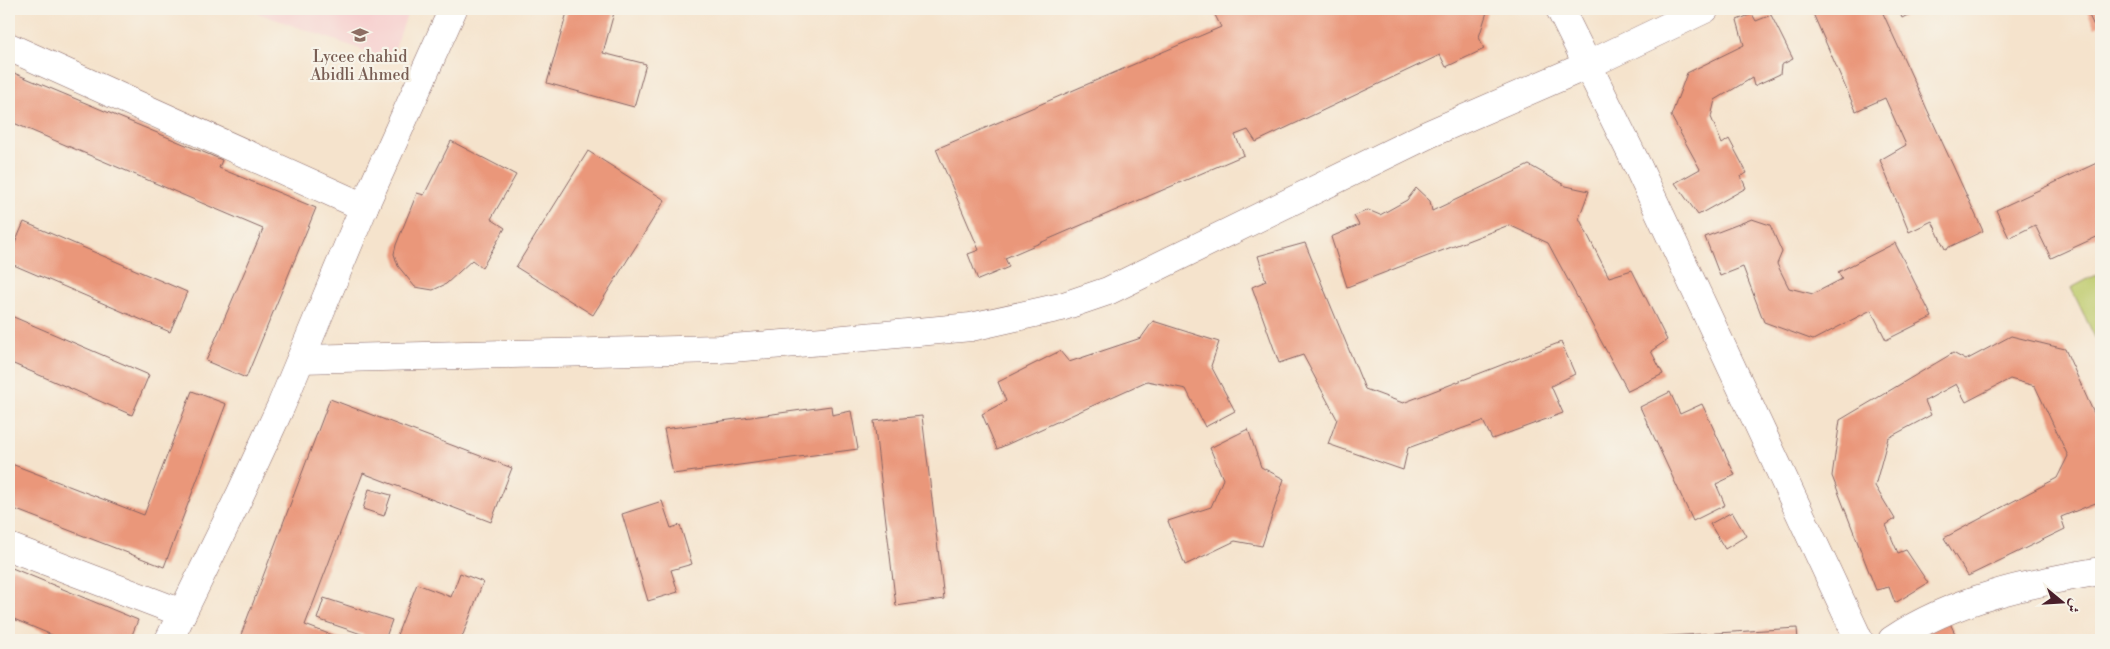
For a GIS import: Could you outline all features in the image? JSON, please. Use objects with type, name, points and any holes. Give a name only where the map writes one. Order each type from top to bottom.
[{"type":"street","points":[[169,640],[239,497],[301,359],[364,207],[454,9]]},
{"type":"street","points":[[1560,9],[1643,176],[1860,640]]},
{"type":"street","points":[[301,359],[719,349],[971,327],[1061,307],[1108,291],[1429,134],[1588,65],[1705,9]]},
{"type":"street","points":[[9,47],[364,207]]},
{"type":"street","points":[[9,547],[182,613]]},
{"type":"street","points":[[1892,640],[1908,629],[1979,600],[2049,580],[2101,571]]},
{"type":"shaded area","name":"Lycee chahid Abidli Ahmed","points":[[246,9],[409,9],[391,60]]},
{"type":"green space","points":[[2101,272],[2101,350],[2071,288]]},
{"type":"building","points":[[568,9],[615,9],[603,53],[646,64],[634,107],[547,83]]},
{"type":"building","points":[[1212,9],[1488,9],[1479,37],[1484,49],[1446,67],[1440,55],[1256,142],[1248,130],[1235,135],[1244,155],[1005,258],[1009,267],[978,280],[968,254],[979,250],[936,149],[1221,27]]},
{"type":"building","points":[[1811,9],[1881,9],[1983,231],[1945,249],[1932,221],[1909,232],[1880,160],[1906,145],[1885,98],[1856,111]]},
{"type":"building","points":[[1898,9],[1919,9],[1902,18]]},
{"type":"building","points":[[2086,9],[2101,9],[2101,25],[2095,28]]},
{"type":"building","points":[[1752,14],[1756,21],[1771,15],[1793,59],[1781,65],[1780,74],[1754,86],[1752,78],[1715,100],[1711,117],[1722,144],[1729,139],[1747,173],[1741,176],[1746,188],[1698,215],[1675,183],[1700,169],[1671,116],[1687,73],[1744,45],[1737,20]]},
{"type":"building","points":[[9,71],[222,160],[219,168],[316,208],[246,378],[206,361],[263,229],[9,121]]},
{"type":"building","points":[[451,141],[516,175],[491,219],[505,228],[482,268],[472,260],[446,284],[433,290],[415,287],[398,266],[394,254],[396,245],[417,193],[424,195]]},
{"type":"building","points":[[588,151],[665,200],[593,315],[516,267]]},
{"type":"building","points":[[2101,161],[2101,235],[2051,258],[2035,225],[2009,238],[1996,210]]},
{"type":"building","points":[[1529,165],[1566,186],[1589,191],[1579,218],[1609,277],[1632,270],[1667,340],[1651,351],[1663,374],[1628,391],[1548,243],[1509,225],[1347,287],[1331,237],[1359,225],[1354,216],[1368,210],[1380,215],[1407,200],[1416,188],[1430,201],[1432,211]]},
{"type":"building","points":[[1752,219],[1770,225],[1782,252],[1777,264],[1789,288],[1813,294],[1842,279],[1838,272],[1895,243],[1932,317],[1886,340],[1871,310],[1813,340],[1764,322],[1743,267],[1720,276],[1705,237]]},
{"type":"building","points":[[24,222],[187,292],[170,332],[9,263],[9,257]]},
{"type":"building","points":[[1305,243],[1365,389],[1403,403],[1561,342],[1575,374],[1551,386],[1563,413],[1492,439],[1483,421],[1408,448],[1403,470],[1328,444],[1337,419],[1303,355],[1279,363],[1252,287],[1266,281],[1258,256]]},
{"type":"building","points":[[9,315],[149,375],[132,415],[9,362]]},
{"type":"building","points":[[1153,321],[1219,342],[1211,366],[1235,411],[1205,427],[1186,389],[1147,381],[997,449],[982,414],[1006,401],[998,382],[1060,351],[1069,362],[1141,338]]},
{"type":"building","points":[[2011,336],[2065,349],[2101,429],[2101,492],[2098,502],[2061,517],[2065,529],[1968,576],[1944,538],[2057,478],[2068,456],[2035,386],[2010,379],[1966,402],[1956,384],[1925,401],[1931,415],[1888,438],[1875,486],[1895,519],[1886,525],[1898,553],[1906,550],[1928,583],[1895,603],[1889,587],[1876,590],[1832,476],[1840,420],[1953,353],[1966,360]]},
{"type":"building","points":[[192,391],[226,404],[164,567],[9,507],[9,463],[144,515]]},
{"type":"building","points":[[1670,392],[1680,414],[1702,404],[1735,475],[1716,484],[1725,505],[1693,521],[1640,407]]},
{"type":"building","points":[[330,399],[512,468],[491,522],[363,473],[305,625],[345,640],[239,640]]},
{"type":"building","points":[[831,406],[832,415],[851,411],[858,449],[673,474],[664,429]]},
{"type":"building","points":[[922,416],[944,599],[896,606],[874,421]]},
{"type":"building","points":[[1248,429],[1261,467],[1284,479],[1262,546],[1235,541],[1185,565],[1168,521],[1211,507],[1223,479],[1210,448]]},
{"type":"building","points":[[369,489],[391,495],[384,516],[363,509]]},
{"type":"building","points":[[662,501],[671,528],[680,525],[692,564],[671,570],[678,592],[648,601],[622,514]]},
{"type":"building","points":[[1732,512],[1746,536],[1725,549],[1710,524]]},
{"type":"building","points":[[12,568],[138,620],[130,640],[64,640],[9,617],[9,576]]},
{"type":"building","points":[[460,573],[483,582],[461,640],[395,640],[417,584],[451,597]]},
{"type":"building","points":[[324,598],[392,620],[385,640],[379,640],[317,619]]},
{"type":"building","points":[[1949,621],[1958,640],[1912,640]]},
{"type":"building","points":[[1797,628],[1798,640],[1621,640],[1621,639]]},
{"type":"place","name":"Lycee chahid Abidli Ahmed","points":[[360,35]]}]
